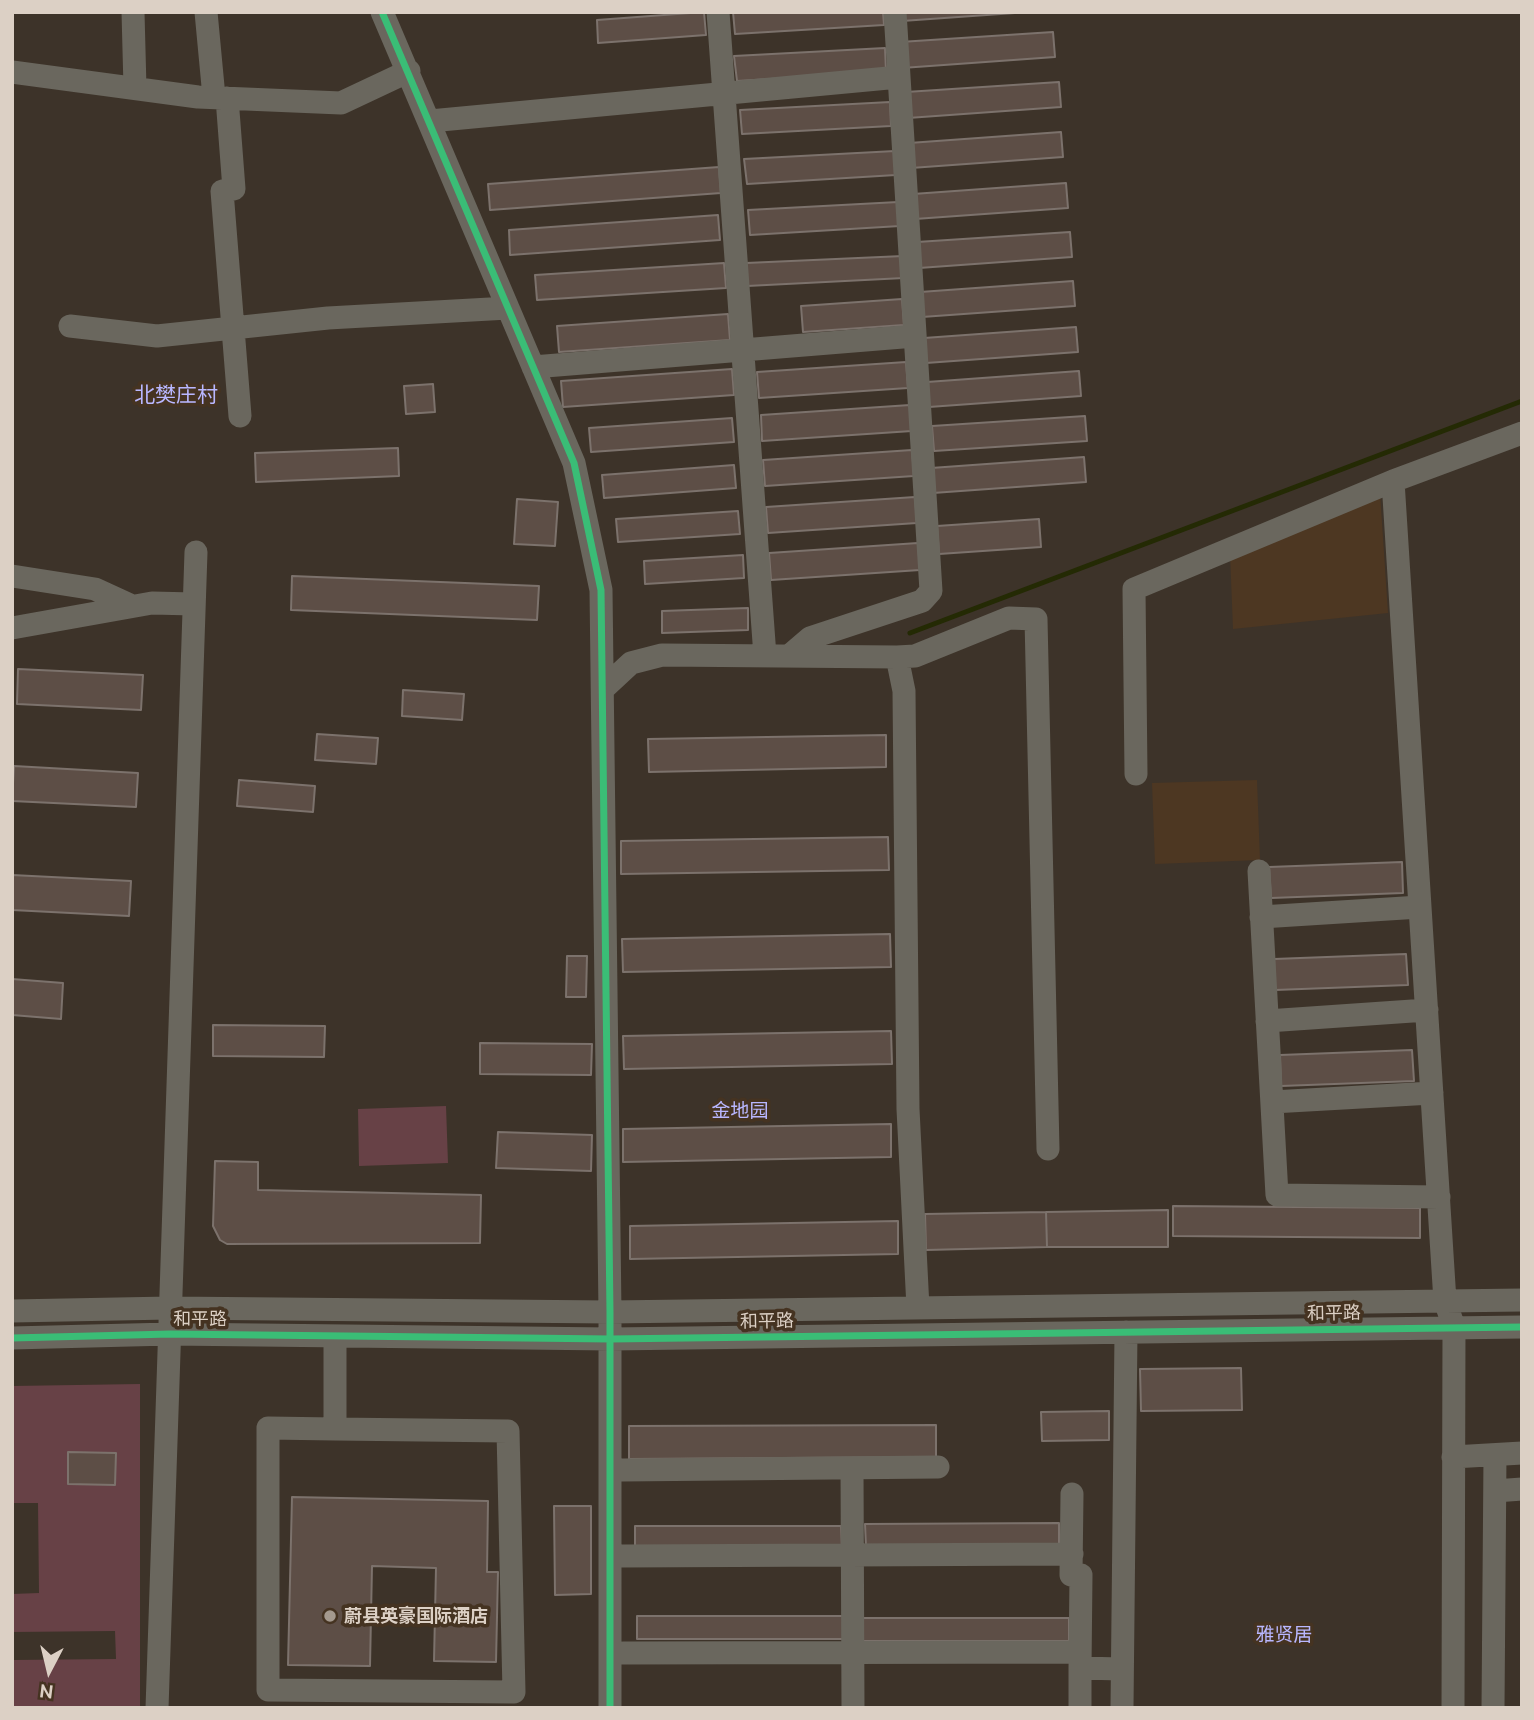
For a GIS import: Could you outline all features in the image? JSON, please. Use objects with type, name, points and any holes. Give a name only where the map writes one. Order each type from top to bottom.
[{"type":"street","points":[[133,12],[135,88]]},
{"type":"street","points":[[206,12],[234,189],[222,191],[240,416]]},
{"type":"street","points":[[382,12],[574,464],[601,590],[611,1339],[610,1708]]},
{"type":"street","points":[[718,12],[765,656]]},
{"type":"street","points":[[789,656],[810,638],[922,601],[931,591],[895,12]]},
{"type":"street","points":[[12,72],[220,97],[341,103],[409,71]]},
{"type":"street","points":[[430,121],[899,77]]},
{"type":"street","points":[[70,326],[157,336],[328,318],[509,308]]},
{"type":"street","points":[[533,367],[915,337]]},
{"type":"street","points":[[1136,774],[1134,589],[1392,481],[1522,433]]},
{"type":"street","points":[[1392,481],[1445,1301],[1454,1327],[1452,1708]]},
{"type":"street","points":[[157,1708],[196,552]]},
{"type":"street","points":[[12,576],[95,589],[142,605]]},
{"type":"street","points":[[12,628],[142,605],[194,604]]},
{"type":"street","points":[[603,689],[631,663],[662,655],[915,656],[1009,618],[1036,619],[1048,1149]]},
{"type":"street","points":[[897,657],[904,691],[908,1109],[918,1308]]},
{"type":"street","points":[[1259,871],[1277,1195],[1439,1196]]},
{"type":"street","points":[[1261,917],[1420,907]]},
{"type":"street","points":[[1267,1021],[1427,1010]]},
{"type":"street","points":[[1272,1102],[1432,1093]]},
{"type":"street","name":"和平路","points":[[12,1311],[170,1308],[610,1312],[1522,1300]]},
{"type":"street","name":"和平路","points":[[12,1338],[170,1334],[611,1339],[1522,1327]]},
{"type":"street","points":[[1122,1708],[1126,1332]]},
{"type":"street","points":[[335,1336],[335,1429]]},
{"type":"street","points":[[621,1421],[623,1708]]},
{"type":"street","points":[[268,1428],[335,1429],[508,1431],[514,1692],[268,1690],[268,1428]]},
{"type":"street","points":[[1453,1457],[1522,1453]]},
{"type":"street","points":[[1493,1708],[1495,1455]]},
{"type":"street","points":[[622,1470],[938,1467]]},
{"type":"street","points":[[852,1468],[853,1708]]},
{"type":"street","points":[[1495,1491],[1522,1489]]},
{"type":"street","points":[[1072,1494],[1072,1575],[1081,1576],[1080,1708]]},
{"type":"street","points":[[622,1556],[1072,1554]]},
{"type":"street","points":[[623,1653],[853,1653],[1080,1660],[1122,1669]]},
{"type":"shaded area","points":[[1380,493],[1388,613],[1233,629],[1230,554]]},
{"type":"shaded area","points":[[1257,780],[1260,860],[1155,864],[1152,783]]},
{"type":"shaded area","points":[[446,1106],[448,1163],[359,1166],[358,1109]]},
{"type":"shaded area","points":[[140,1384],[140,1708],[12,1708],[12,1660],[116,1659],[115,1631],[12,1632],[12,1594],[39,1593],[38,1503],[12,1503],[12,1386]]},
{"type":"building","points":[[704,12],[706,35],[598,43],[597,20]]},
{"type":"building","points":[[733,12],[883,12],[884,25],[735,34]]},
{"type":"building","points":[[902,12],[1029,12],[902,21]]},
{"type":"building","points":[[1053,32],[1055,57],[902,68],[900,42]]},
{"type":"building","points":[[885,48],[886,72],[737,81],[734,56]]},
{"type":"building","points":[[1059,82],[1061,107],[908,118],[906,92]]},
{"type":"building","points":[[890,102],[891,126],[742,134],[740,110]]},
{"type":"building","points":[[1061,132],[1063,157],[911,168],[909,143]]},
{"type":"building","points":[[895,151],[896,175],[747,184],[744,159]]},
{"type":"building","points":[[719,167],[721,193],[490,210],[488,184]]},
{"type":"building","points":[[1066,183],[1068,208],[915,219],[913,194]]},
{"type":"building","points":[[898,202],[900,226],[750,235],[748,210]]},
{"type":"building","points":[[718,215],[720,240],[510,255],[509,230]]},
{"type":"building","points":[[1070,232],[1072,257],[919,268],[917,242]]},
{"type":"building","points":[[903,256],[904,278],[747,286],[746,263]]},
{"type":"building","points":[[724,263],[726,288],[537,300],[535,275]]},
{"type":"building","points":[[1073,281],[1075,306],[922,317],[920,292]]},
{"type":"building","points":[[902,299],[904,325],[803,332],[801,306]]},
{"type":"building","points":[[728,314],[730,340],[559,352],[557,326]]},
{"type":"building","points":[[1076,327],[1078,352],[926,363],[924,338]]},
{"type":"building","points":[[906,362],[908,388],[759,398],[757,372]]},
{"type":"building","points":[[732,369],[734,395],[563,407],[561,381]]},
{"type":"building","points":[[1079,371],[1081,396],[929,407],[927,382]]},
{"type":"building","points":[[433,384],[435,412],[406,414],[404,386]]},
{"type":"building","points":[[910,405],[912,431],[762,441],[761,415]]},
{"type":"building","points":[[1085,416],[1087,441],[934,451],[932,426]]},
{"type":"building","points":[[732,418],[734,442],[591,452],[589,428]]},
{"type":"building","points":[[398,448],[399,476],[256,482],[255,453]]},
{"type":"building","points":[[912,450],[914,476],[765,486],[763,460]]},
{"type":"building","points":[[1084,457],[1086,482],[933,493],[931,468]]},
{"type":"building","points":[[734,465],[736,488],[604,498],[602,475]]},
{"type":"building","points":[[915,497],[917,523],[768,533],[766,507]]},
{"type":"building","points":[[517,499],[558,502],[555,546],[514,544]]},
{"type":"building","points":[[738,511],[740,534],[618,542],[616,519]]},
{"type":"building","points":[[1039,519],[1041,547],[939,554],[937,526]]},
{"type":"building","points":[[918,543],[920,570],[771,580],[769,553]]},
{"type":"building","points":[[743,555],[744,578],[645,584],[644,561]]},
{"type":"building","points":[[292,576],[539,586],[537,620],[291,610]]},
{"type":"building","points":[[748,608],[748,630],[662,633],[662,611]]},
{"type":"building","points":[[18,669],[143,675],[141,710],[17,704]]},
{"type":"building","points":[[403,690],[464,694],[462,720],[402,716]]},
{"type":"building","points":[[317,734],[378,738],[376,764],[315,760]]},
{"type":"building","points":[[886,735],[886,767],[649,772],[648,739]]},
{"type":"building","points":[[14,766],[138,773],[136,807],[12,801]]},
{"type":"building","points":[[239,780],[315,786],[313,812],[237,806]]},
{"type":"building","points":[[888,837],[889,870],[621,874],[621,841]]},
{"type":"building","points":[[1402,862],[1403,893],[1271,898],[1269,867]]},
{"type":"building","points":[[12,875],[131,881],[129,916],[12,910]]},
{"type":"building","points":[[890,934],[891,967],[623,972],[622,939]]},
{"type":"building","points":[[1406,954],[1408,985],[1275,990],[1274,959]]},
{"type":"building","points":[[567,956],[587,956],[586,997],[566,997]]},
{"type":"building","points":[[12,979],[63,983],[61,1019],[12,1015]]},
{"type":"building","points":[[213,1025],[325,1026],[324,1057],[213,1056]]},
{"type":"building","points":[[891,1031],[892,1064],[624,1069],[623,1036]]},
{"type":"building","points":[[480,1043],[592,1044],[591,1075],[480,1074]]},
{"type":"building","points":[[1412,1050],[1414,1081],[1281,1086],[1280,1055]]},
{"type":"building","points":[[891,1124],[891,1157],[623,1162],[623,1129]]},
{"type":"building","points":[[498,1132],[592,1135],[591,1171],[496,1168]]},
{"type":"building","points":[[215,1161],[258,1162],[258,1190],[481,1195],[480,1243],[227,1244],[220,1240],[213,1226]]},
{"type":"building","points":[[1173,1206],[1420,1208],[1420,1238],[1173,1236]]},
{"type":"building","points":[[1168,1210],[1168,1247],[1047,1247],[1046,1212]]},
{"type":"building","points":[[1046,1212],[1047,1247],[926,1250],[925,1214]]},
{"type":"building","points":[[898,1221],[898,1254],[630,1259],[630,1226]]},
{"type":"building","points":[[1241,1368],[1242,1410],[1141,1411],[1140,1369]]},
{"type":"building","points":[[1109,1411],[1109,1440],[1042,1441],[1041,1412]]},
{"type":"building","points":[[936,1425],[936,1457],[629,1459],[629,1426]]},
{"type":"building","points":[[68,1452],[116,1453],[115,1485],[68,1484]]},
{"type":"building","name":"蔚县英豪国际酒店","points":[[292,1497],[488,1501],[487,1572],[498,1572],[496,1662],[434,1661],[436,1568],[372,1566],[370,1666],[288,1665]]},
{"type":"building","points":[[554,1506],[591,1506],[591,1594],[555,1595]]},
{"type":"building","points":[[1059,1523],[1059,1546],[866,1547],[865,1524]]},
{"type":"building","points":[[635,1526],[841,1526],[842,1549],[635,1549]]},
{"type":"building","points":[[637,1616],[844,1616],[844,1639],[637,1639]]},
{"type":"building","points":[[863,1618],[1069,1618],[1069,1641],[863,1641]]},
{"type":"waterway","points":[[910,633],[1522,401]]},
{"type":"cycle path","points":[[382,12],[574,463],[601,590],[610,1312],[610,1708]]},
{"type":"cycle path","points":[[12,1338],[170,1334],[611,1339],[1522,1327]]},
{"type":"place","name":"蔚县英豪国际酒店","points":[[330,1616]]},
{"type":"district","name":"北樊庄村","points":[[176,395]]},
{"type":"district","name":"金地园","points":[[740,1111]]},
{"type":"district","name":"雅贤居","points":[[1284,1635]]}]
